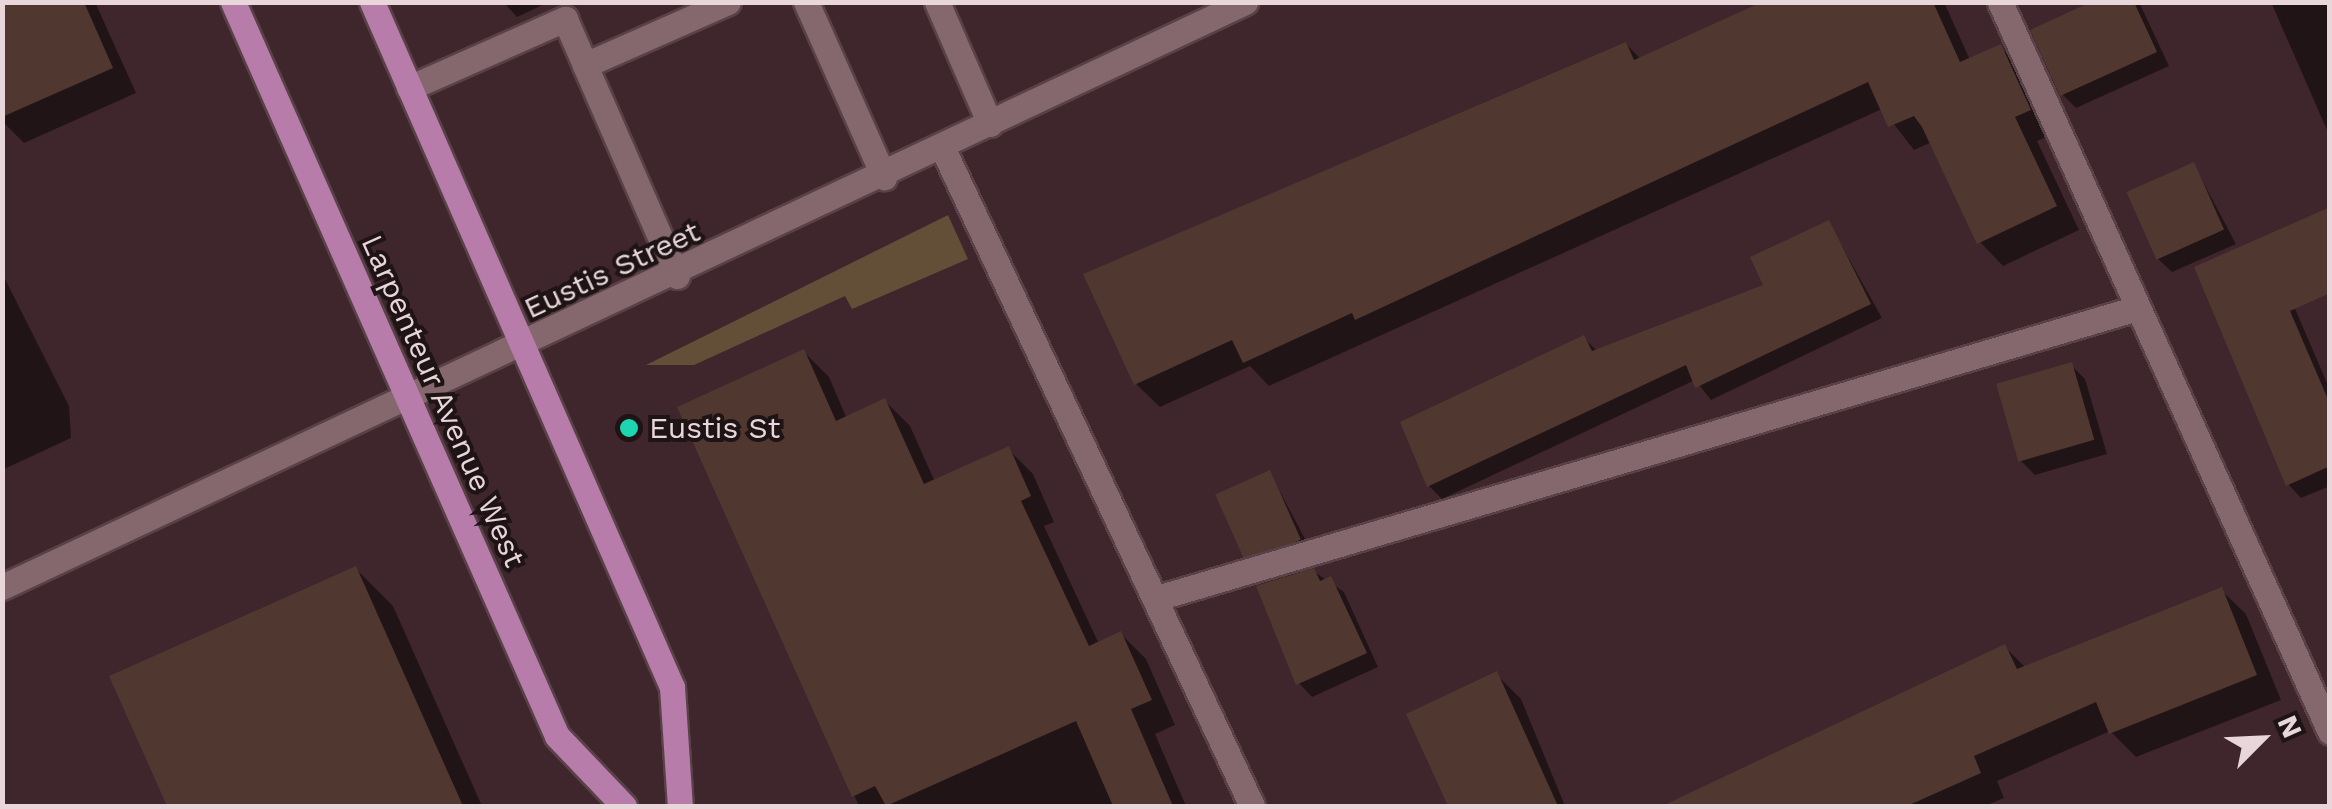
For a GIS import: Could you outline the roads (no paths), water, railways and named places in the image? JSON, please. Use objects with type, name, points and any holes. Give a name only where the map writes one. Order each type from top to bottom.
[{"type":"main road","name":"Larpenteur Avenue West","points":[[233,2],[557,736],[624,806]]},
{"type":"main road","points":[[372,2],[672,687],[680,806]]},
{"type":"street","points":[[584,65],[728,2]]},
{"type":"street","points":[[806,2],[884,177]]},
{"type":"street","points":[[938,2],[990,124]]},
{"type":"street","name":"Eustis Street","points":[[2,586],[524,348],[1245,2]]},
{"type":"street","points":[[2000,2],[2330,732]]},
{"type":"street","points":[[409,88],[562,11],[677,276]]},
{"type":"street","points":[[943,149],[1252,806]]},
{"type":"street","points":[[1157,598],[2137,308]]},
{"type":"place","name":"Eustis St","points":[[629,428]]}]
